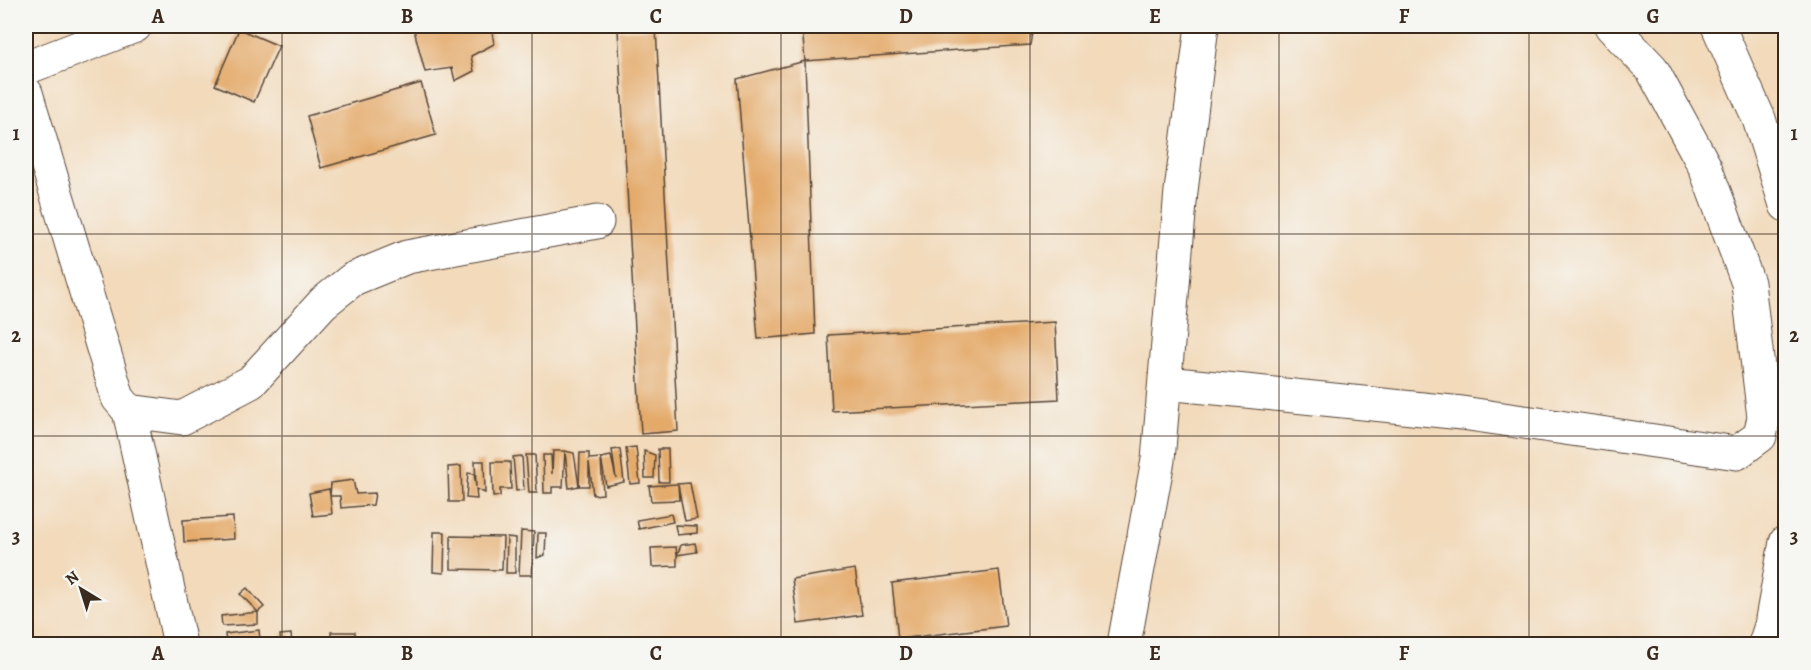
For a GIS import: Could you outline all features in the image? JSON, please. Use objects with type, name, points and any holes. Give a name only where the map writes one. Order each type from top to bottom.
[{"type":"main road","points":[[26,68],[135,26]]},
{"type":"main road","points":[[1142,645],[1181,191],[1202,26]]},
{"type":"main road","points":[[1166,383],[1462,413],[1737,453],[1760,436],[1764,417],[1748,283],[1705,167],[1652,69],[1611,26]]},
{"type":"main road","points":[[1718,26],[1759,119],[1785,205]]},
{"type":"main road","points":[[26,93],[118,398],[129,411],[180,645]]},
{"type":"main road","points":[[129,411],[182,418],[251,382],[323,303],[353,279],[407,257],[597,222]]},
{"type":"main road","points":[[1124,645],[1158,460]]},
{"type":"main road","points":[[1768,632],[1785,542]]},
{"type":"main road","points":[[1768,632],[1785,582]]},
{"type":"building","points":[[413,26],[491,26],[494,44],[471,56],[474,71],[455,81],[452,68],[425,72]]},
{"type":"building","points":[[802,26],[1033,26],[1030,45],[805,61]]},
{"type":"building","points":[[656,28],[678,431],[641,434],[618,30]]},
{"type":"building","points":[[239,29],[279,46],[254,102],[215,85]]},
{"type":"building","points":[[805,61],[815,334],[758,339],[737,79]]},
{"type":"building","points":[[421,83],[436,135],[321,168],[307,116]]},
{"type":"building","points":[[1055,322],[1059,399],[832,411],[828,335]]},
{"type":"building","points":[[636,447],[640,483],[630,484],[626,448]]},
{"type":"building","points":[[620,449],[624,482],[606,486],[601,458],[611,456],[616,478],[612,450]]},
{"type":"building","points":[[658,449],[668,449],[669,482],[659,482]]},
{"type":"building","points":[[553,451],[565,451],[563,487],[552,487],[552,493],[544,493],[543,455],[551,455],[552,474]]},
{"type":"building","points":[[565,451],[574,453],[579,486],[569,488]]},
{"type":"building","points":[[644,451],[655,455],[654,478],[645,478]]},
{"type":"building","points":[[580,453],[589,453],[589,459],[601,458],[603,494],[593,495],[589,462],[589,486],[579,486]]},
{"type":"building","points":[[526,455],[535,455],[537,493],[529,493]]},
{"type":"building","points":[[522,456],[524,490],[516,491],[513,457]]},
{"type":"building","points":[[475,461],[484,461],[485,493],[476,489],[477,499],[466,498],[468,473],[474,474],[476,487]]},
{"type":"building","points":[[492,462],[510,462],[511,489],[500,489],[500,496],[493,497]]},
{"type":"building","points":[[461,466],[462,502],[449,502],[448,467]]},
{"type":"building","points":[[353,480],[356,494],[375,493],[373,505],[341,508],[340,496],[330,496],[331,483]]},
{"type":"building","points":[[690,483],[697,519],[685,521],[678,485],[679,500],[651,501],[649,486]]},
{"type":"building","points":[[329,489],[332,514],[313,516],[309,493]]},
{"type":"building","points":[[671,514],[673,522],[639,529],[637,520]]},
{"type":"building","points":[[233,517],[234,539],[184,542],[183,520]]},
{"type":"building","points":[[675,525],[697,526],[697,533],[677,535]]},
{"type":"building","points":[[521,531],[534,532],[532,575],[519,575]]},
{"type":"building","points":[[434,532],[445,532],[444,573],[433,572]]},
{"type":"building","points":[[538,533],[546,533],[545,555],[537,558]]},
{"type":"building","points":[[451,536],[503,537],[502,570],[451,569]]},
{"type":"building","points":[[507,537],[515,538],[515,573],[506,573]]},
{"type":"building","points":[[695,543],[697,552],[677,555],[681,545]]},
{"type":"building","points":[[676,547],[677,566],[652,567],[651,548]]},
{"type":"building","points":[[855,569],[862,615],[798,624],[792,579]]},
{"type":"building","points":[[999,570],[1006,626],[898,639],[892,583]]},
{"type":"building","points":[[247,588],[264,607],[258,612],[240,594]]},
{"type":"building","points":[[258,612],[258,624],[222,626],[221,616]]},
{"type":"building","points":[[259,630],[260,640],[226,644],[225,634]]},
{"type":"building","points":[[331,632],[355,632],[355,643],[331,644]]},
{"type":"building","points":[[291,634],[292,644],[281,644],[280,635]]},
{"type":"building","points":[[482,640],[505,641],[507,644],[482,644]]}]
